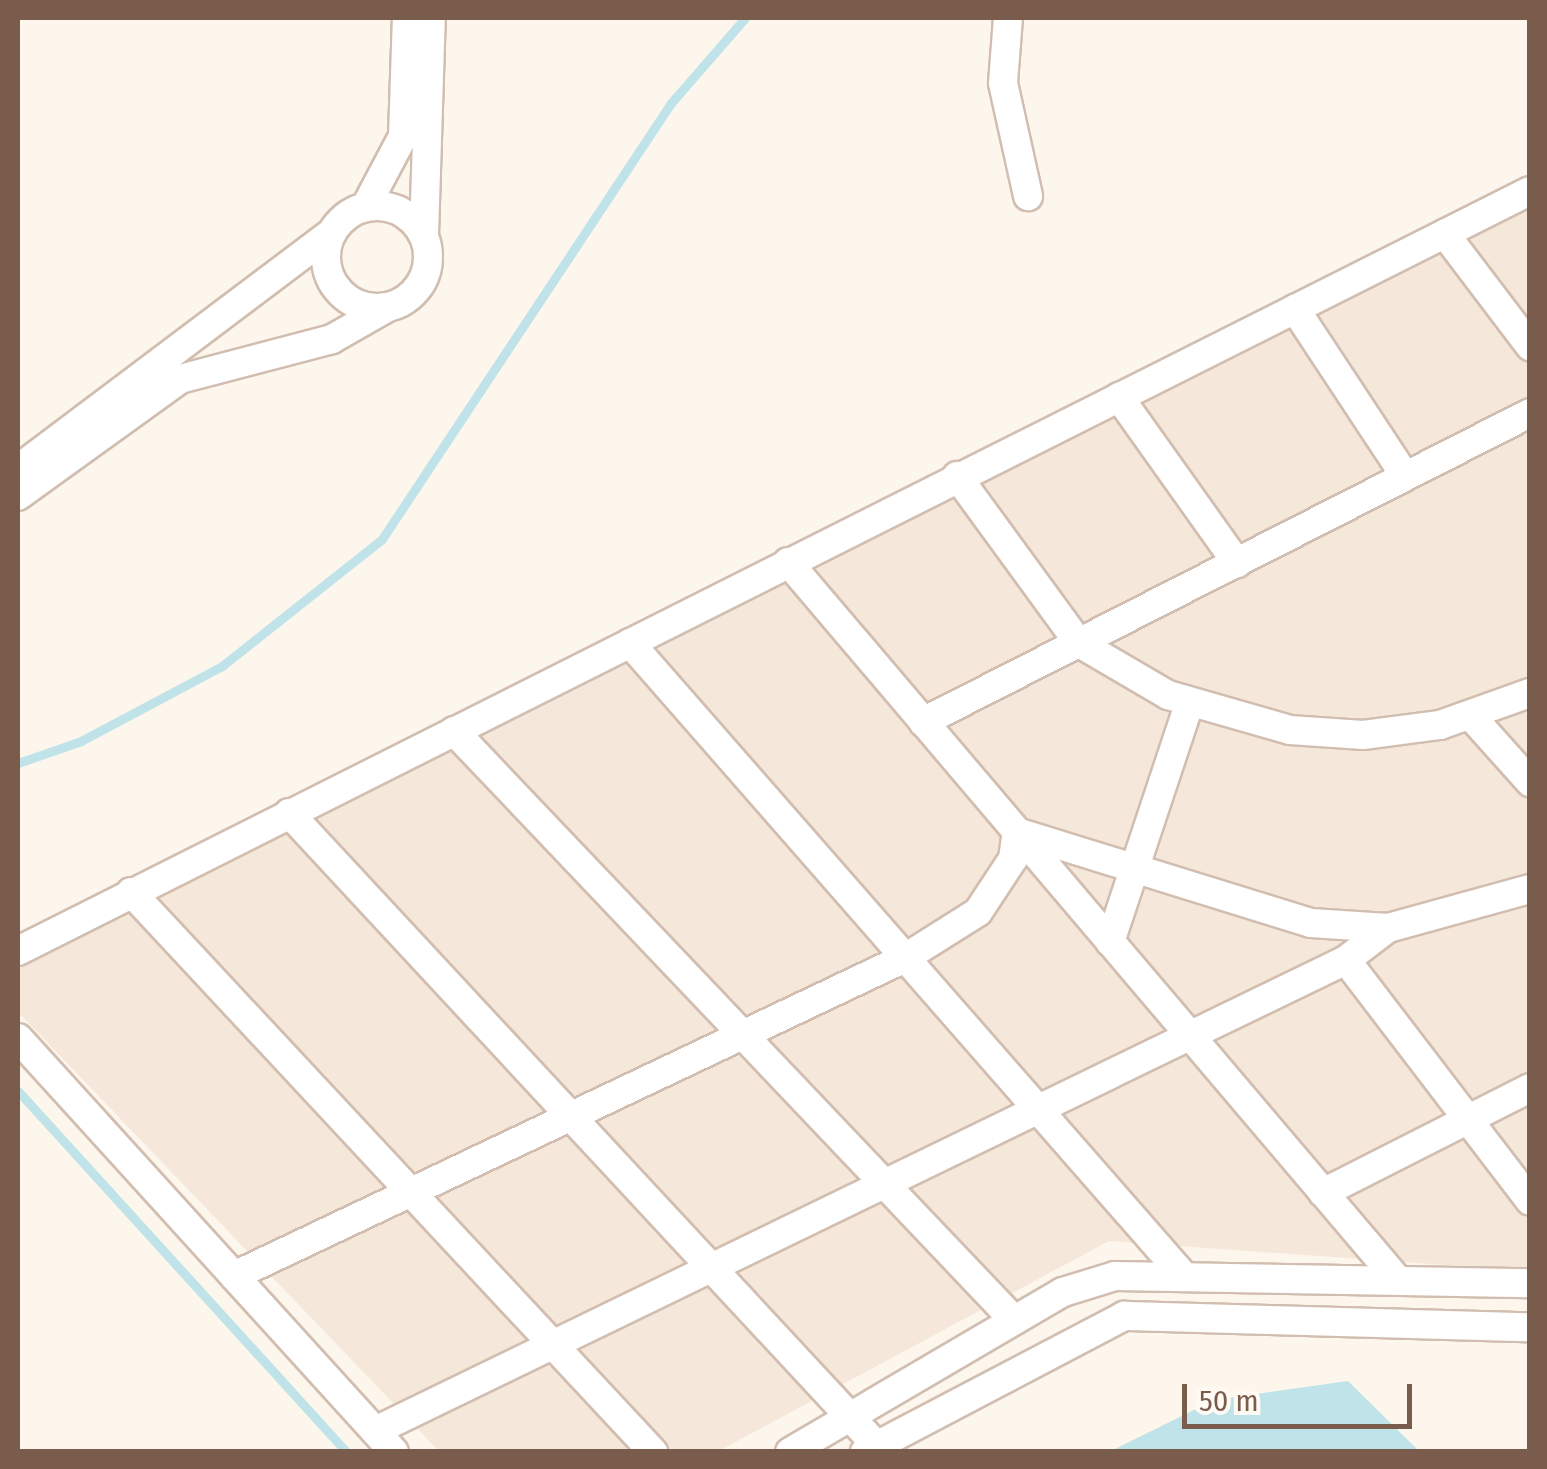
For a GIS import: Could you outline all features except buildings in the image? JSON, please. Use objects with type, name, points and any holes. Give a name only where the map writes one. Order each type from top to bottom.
[{"type":"street","points":[[18,468],[366,206],[408,114],[407,18]]},
{"type":"street","points":[[18,496],[180,379],[332,339],[388,308],[423,280],[432,18]]},
{"type":"street","points":[[1008,18],[1004,83],[1028,196]]},
{"type":"street","points":[[18,952],[957,476],[1530,191]]},
{"type":"street","points":[[366,206],[400,210],[424,235]]},
{"type":"street","points":[[331,233],[326,267],[336,288],[364,307],[388,308]]},
{"type":"street","points":[[1444,234],[1530,346]]},
{"type":"street","points":[[1295,309],[1405,476]]},
{"type":"street","points":[[1118,397],[1237,563]]},
{"type":"street","points":[[924,722],[1530,414]]},
{"type":"street","points":[[957,476],[1079,643],[1190,702],[1326,736],[1471,716],[1530,693]]},
{"type":"street","points":[[788,562],[1396,1278]]},
{"type":"street","points":[[630,643],[1182,1274]]},
{"type":"street","points":[[1110,942],[1190,702]]},
{"type":"street","points":[[1471,716],[1530,782]]},
{"type":"street","points":[[454,731],[1014,1320]]},
{"type":"street","points":[[289,813],[850,1417],[871,1448],[1124,1316],[1530,1327]]},
{"type":"street","points":[[234,1276],[408,1189],[905,958],[978,912],[1013,860],[1017,832]]},
{"type":"street","points":[[1017,832],[1269,914],[1388,928],[1524,900]]},
{"type":"street","points":[[131,892],[653,1452]]},
{"type":"street","points":[[18,1038],[384,1441],[553,1344],[1346,960],[1388,928]]},
{"type":"street","points":[[1346,960],[1530,1202]]},
{"type":"street","points":[[1323,1192],[1530,1088]]},
{"type":"street","points":[[790,1452],[1014,1320],[1089,1282],[1182,1274],[1530,1283]]},
{"type":"shaded area","points":[[1529,208],[1529,1271],[1109,1241],[719,1451],[439,1451],[18,1012],[18,965]]},
{"type":"water","points":[[1348,1381],[1419,1451],[1111,1451],[1214,1400]]},
{"type":"waterway","points":[[18,763],[81,741],[222,666],[382,539],[671,103],[745,18]]},
{"type":"waterway","points":[[18,1091],[346,1452]]}]
